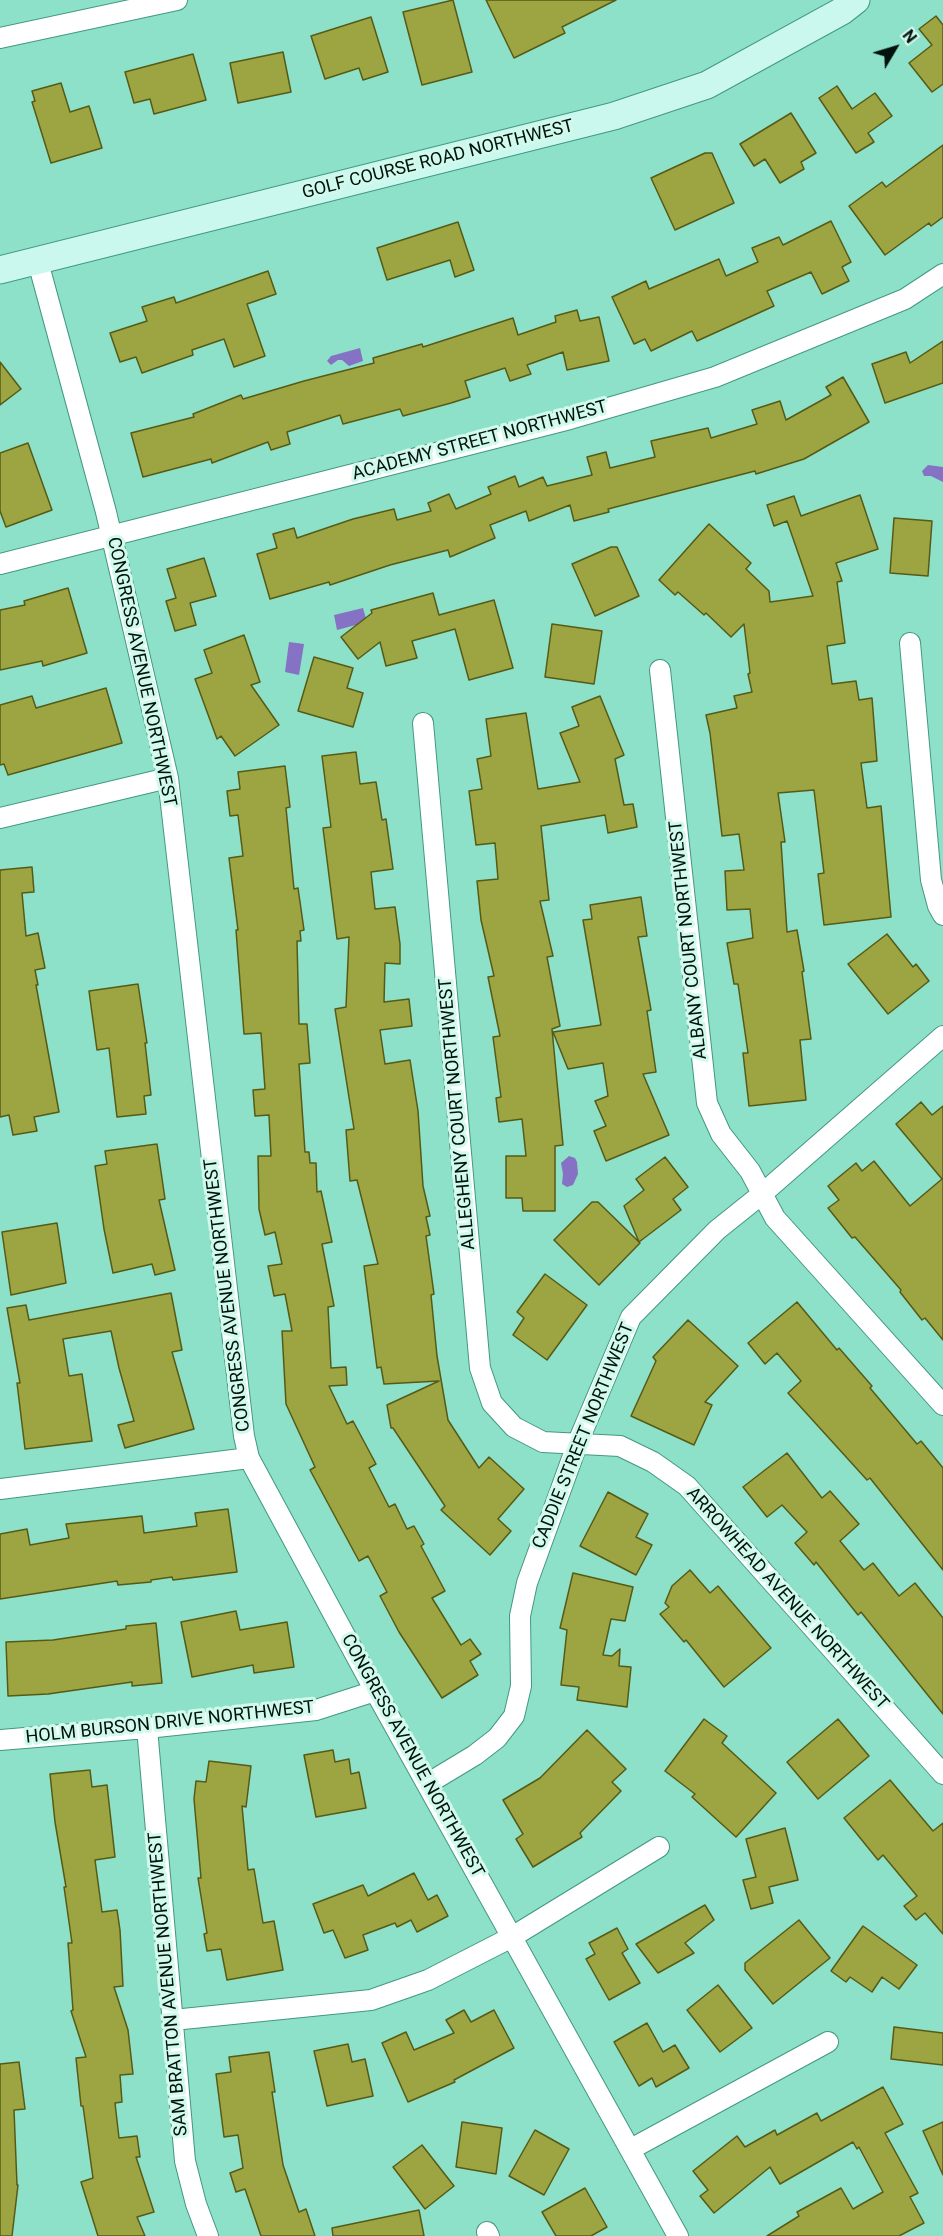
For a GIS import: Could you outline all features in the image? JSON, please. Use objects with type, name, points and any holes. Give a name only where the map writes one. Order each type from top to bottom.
[{"type":"main road","name":"GOLF COURSE ROAD NORTHWEST","points":[[0,270],[614,116],[707,85],[832,17],[856,0]]},
{"type":"street","points":[[0,38],[177,0]]},
{"type":"street","name":"CONGRESS AVENUE NORTHWEST","points":[[38,262],[111,536],[168,778],[244,1436],[249,1458],[375,1691],[678,2236]]},
{"type":"street","name":"ACADEMY STREET NORTHWEST","points":[[0,564],[570,419],[715,377],[905,299],[943,274]]},
{"type":"street","points":[[910,643],[931,880],[938,906],[943,915]]},
{"type":"street","name":"ALBANY COURT NORTHWEST","points":[[660,670],[707,1103],[721,1134],[750,1171],[775,1218],[943,1405]]},
{"type":"street","name":"ALLEGHENY COURT NORTHWEST","points":[[423,723],[480,1368],[492,1403],[514,1427],[543,1442],[579,1442]]},
{"type":"street","points":[[0,818],[168,778]]},
{"type":"street","name":"CADDIE STREET NORTHWEST","points":[[428,1784],[476,1755],[497,1738],[514,1716],[521,1686],[520,1616],[526,1583],[579,1442],[631,1317],[717,1230],[762,1194],[943,1036]]},
{"type":"street","name":"ARROWHEAD AVENUE NORTHWEST","points":[[579,1442],[620,1446],[653,1462],[687,1486],[943,1774]]},
{"type":"street","points":[[0,1489],[249,1458]]},
{"type":"street","name":"HOLM BURSON DRIVE NORTHWEST","points":[[0,1740],[147,1728],[316,1710],[375,1691]]},
{"type":"street","name":"SAM BRATTON AVENUE NORTHWEST","points":[[147,1728],[185,2162],[196,2204],[208,2236]]},
{"type":"street","points":[[172,2020],[372,2000],[428,1980],[512,1937],[659,1847]]},
{"type":"street","points":[[631,2149],[828,2042]]},
{"type":"shaded area","points":[[360,348],[363,361],[349,366],[342,360],[331,365],[327,361],[331,356]]},
{"type":"shaded area","points":[[928,465],[943,467],[943,482],[931,476],[924,476],[922,471]]},
{"type":"shaded area","points":[[363,608],[367,622],[337,630],[334,615]]},
{"type":"shaded area","points":[[289,642],[304,644],[299,675],[285,672]]},
{"type":"shaded area","points":[[569,1156],[575,1158],[577,1162],[578,1174],[573,1185],[567,1187],[562,1184],[561,1163]]},
{"type":"building","points":[[453,0],[472,72],[422,85],[403,12]]},
{"type":"building","points":[[486,0],[616,0],[562,27],[565,33],[514,58]]},
{"type":"building","points":[[936,16],[943,25],[943,84],[932,92],[909,63],[932,45],[919,29]]},
{"type":"building","points":[[371,17],[388,72],[363,80],[359,68],[325,79],[311,36]]},
{"type":"building","points":[[283,52],[291,92],[238,103],[230,63]]},
{"type":"building","points":[[193,54],[206,100],[154,114],[150,99],[134,103],[125,72]]},
{"type":"building","points":[[61,83],[70,112],[89,106],[102,148],[51,163],[32,102],[35,101],[32,91]]},
{"type":"building","points":[[837,86],[852,109],[875,93],[892,116],[868,133],[874,142],[856,153],[819,98]]},
{"type":"building","points":[[791,113],[816,153],[801,162],[804,169],[780,183],[765,159],[754,166],[740,144]]},
{"type":"building","points":[[943,145],[943,217],[931,226],[929,223],[885,255],[849,206],[882,182],[886,187]]},
{"type":"building","points":[[705,153],[712,153],[734,203],[675,230],[651,178]]},
{"type":"building","points":[[831,221],[851,262],[842,267],[849,281],[822,294],[811,272],[767,291],[774,306],[697,341],[692,331],[651,351],[645,339],[634,344],[612,297],[646,281],[649,289],[719,259],[726,276],[758,262],[752,248],[779,237],[783,245]]},
{"type":"building","points":[[458,222],[474,270],[455,277],[450,260],[387,280],[377,248]]},
{"type":"building","points":[[268,271],[276,294],[247,304],[265,356],[234,367],[224,339],[192,350],[193,355],[142,373],[136,357],[120,362],[110,333],[147,321],[142,307],[174,297],[176,303]]},
{"type":"building","points":[[577,310],[580,321],[599,317],[609,361],[567,370],[563,352],[527,365],[531,374],[510,381],[505,368],[465,381],[470,397],[451,403],[403,416],[400,409],[343,424],[340,415],[287,432],[290,444],[271,450],[268,442],[212,463],[211,459],[143,477],[131,433],[194,417],[193,414],[241,395],[243,399],[374,363],[373,358],[422,344],[423,347],[513,318],[518,335],[556,322],[555,316]]},
{"type":"building","points":[[943,341],[943,383],[885,403],[872,364],[906,352],[910,363]]},
{"type":"building","points":[[0,362],[21,389],[0,405]]},
{"type":"building","points":[[843,377],[869,422],[804,459],[756,474],[755,471],[608,509],[609,512],[574,521],[570,505],[529,521],[526,511],[490,525],[495,538],[450,557],[448,550],[390,565],[330,585],[329,582],[270,599],[257,554],[277,548],[273,534],[294,528],[297,538],[353,519],[394,509],[397,520],[431,511],[428,503],[449,494],[456,509],[491,494],[488,487],[515,476],[519,487],[543,477],[547,486],[592,475],[587,457],[606,452],[610,468],[655,457],[651,441],[708,428],[711,438],[757,424],[752,410],[780,401],[786,420],[831,395],[826,387]]},
{"type":"building","points":[[28,443],[52,510],[6,527],[0,511],[0,453]]},
{"type":"building","points":[[860,495],[878,549],[836,563],[842,581],[837,582],[845,643],[827,646],[832,684],[856,681],[859,700],[872,698],[877,761],[861,763],[867,808],[881,806],[891,917],[824,925],[818,874],[824,873],[814,790],[778,793],[785,842],[781,842],[787,932],[797,930],[811,1039],[800,1040],[806,1100],[749,1106],[743,1053],[748,1053],[738,984],[734,984],[727,943],[753,938],[750,909],[727,910],[725,871],[744,870],[739,834],[722,836],[706,715],[737,708],[734,696],[752,692],[748,674],[750,673],[744,624],[731,637],[706,613],[704,615],[678,592],[675,595],[659,580],[709,524],[751,563],[746,569],[769,591],[770,602],[813,596],[787,521],[774,526],[767,505],[794,496],[801,516]]},
{"type":"building","points":[[894,518],[932,521],[928,576],[890,573]]},
{"type":"building","points":[[611,547],[617,547],[639,596],[595,616],[572,564]]},
{"type":"building","points":[[204,558],[216,596],[190,603],[196,625],[175,631],[166,601],[176,598],[167,569]]},
{"type":"building","points":[[68,588],[87,653],[43,666],[42,661],[0,670],[0,610],[25,605],[24,601]]},
{"type":"building","points":[[433,593],[439,615],[494,600],[513,668],[469,680],[455,629],[412,641],[417,658],[386,666],[380,642],[358,659],[341,637],[372,613],[371,610]]},
{"type":"building","points":[[552,624],[602,631],[594,684],[545,677]]},
{"type":"building","points":[[244,635],[260,682],[251,685],[279,725],[235,756],[221,736],[217,739],[195,679],[212,673],[204,650]]},
{"type":"building","points":[[314,657],[353,668],[347,688],[363,693],[353,727],[298,711]]},
{"type":"building","points":[[106,688],[122,743],[8,775],[4,764],[0,765],[0,705],[32,696],[36,708]]},
{"type":"building","points":[[600,696],[624,755],[615,759],[624,805],[633,804],[637,827],[608,833],[605,815],[541,826],[549,900],[540,901],[553,956],[547,957],[560,1026],[552,1029],[563,1145],[555,1146],[555,1211],[523,1211],[522,1198],[506,1198],[506,1156],[526,1156],[522,1119],[499,1122],[496,1098],[501,1097],[493,1037],[500,1036],[488,977],[494,976],[481,920],[477,881],[498,879],[495,843],[476,845],[469,791],[482,789],[477,759],[491,756],[486,719],[526,713],[538,789],[580,782],[560,733],[579,726],[572,707]]},
{"type":"building","points":[[356,752],[360,784],[376,782],[382,820],[386,819],[393,869],[371,872],[375,909],[395,907],[400,944],[400,964],[385,963],[384,1002],[409,999],[412,1026],[380,1030],[385,1064],[410,1060],[418,1111],[423,1186],[430,1216],[426,1217],[430,1235],[426,1236],[434,1294],[431,1295],[437,1356],[448,1420],[479,1468],[489,1457],[524,1489],[498,1519],[511,1531],[490,1555],[441,1510],[445,1506],[391,1428],[387,1405],[439,1381],[384,1384],[381,1367],[377,1368],[364,1266],[378,1264],[357,1180],[350,1181],[346,1130],[354,1129],[335,1009],[346,1007],[349,937],[337,939],[323,828],[331,827],[322,756]]},
{"type":"building","points":[[285,766],[290,807],[286,808],[294,889],[298,888],[304,930],[300,931],[301,941],[297,941],[299,1024],[307,1024],[310,1063],[299,1064],[305,1152],[309,1152],[310,1163],[316,1163],[317,1192],[321,1191],[332,1242],[322,1244],[334,1306],[328,1307],[331,1368],[346,1367],[347,1385],[329,1386],[347,1424],[353,1421],[376,1464],[369,1468],[389,1507],[395,1504],[407,1529],[414,1526],[424,1544],[421,1546],[445,1591],[432,1598],[461,1645],[470,1639],[481,1654],[470,1661],[478,1675],[442,1698],[399,1632],[380,1596],[387,1592],[368,1556],[359,1561],[310,1470],[315,1467],[286,1404],[282,1331],[292,1331],[285,1294],[274,1296],[268,1266],[282,1264],[275,1232],[265,1235],[259,1209],[258,1156],[271,1156],[269,1115],[255,1116],[253,1090],[265,1089],[261,1033],[244,1034],[236,930],[238,930],[229,858],[243,856],[238,815],[230,816],[227,791],[240,789],[238,772]]},
{"type":"building","points":[[32,867],[34,892],[22,893],[26,936],[38,933],[45,968],[35,970],[38,985],[36,985],[59,1112],[34,1117],[37,1131],[13,1135],[9,1115],[0,1117],[0,870]]},
{"type":"building","points":[[641,897],[647,936],[638,937],[651,1010],[647,1011],[656,1072],[643,1074],[669,1135],[606,1161],[594,1131],[606,1126],[595,1101],[608,1096],[603,1063],[568,1069],[553,1032],[601,1025],[583,920],[592,919],[590,905]]},
{"type":"building","points":[[887,934],[913,967],[916,964],[929,981],[888,1014],[848,964]]},
{"type":"building","points":[[138,984],[147,1043],[145,1043],[151,1095],[144,1096],[146,1114],[117,1117],[109,1048],[97,1050],[89,991]]},
{"type":"building","points":[[921,1102],[932,1115],[943,1106],[943,1340],[925,1318],[922,1320],[900,1292],[901,1290],[855,1237],[852,1238],[828,1208],[839,1200],[828,1186],[856,1163],[862,1171],[874,1161],[910,1206],[942,1179],[896,1124]]},
{"type":"building","points":[[157,1144],[165,1199],[159,1200],[175,1270],[155,1275],[152,1264],[113,1273],[95,1166],[107,1164],[105,1151]]},
{"type":"building","points":[[665,1157],[688,1187],[673,1199],[681,1210],[639,1242],[624,1206],[644,1190],[636,1179]]},
{"type":"building","points":[[592,1202],[598,1202],[640,1243],[599,1285],[554,1240]]},
{"type":"building","points":[[57,1223],[66,1283],[11,1295],[2,1232]]},
{"type":"building","points":[[545,1274],[587,1305],[547,1360],[513,1335],[524,1318],[517,1312]]},
{"type":"building","points":[[171,1293],[182,1350],[172,1352],[194,1429],[125,1448],[118,1425],[134,1421],[111,1331],[63,1339],[69,1376],[82,1374],[92,1441],[25,1449],[17,1383],[20,1383],[7,1308],[26,1305],[29,1320]]},
{"type":"building","points":[[797,1302],[837,1350],[839,1348],[872,1386],[870,1388],[917,1444],[921,1441],[943,1468],[943,1570],[870,1478],[867,1480],[788,1393],[801,1381],[777,1353],[765,1364],[748,1343]]},
{"type":"building","points":[[688,1320],[738,1366],[705,1402],[712,1405],[694,1445],[631,1416],[656,1361],[653,1357]]},
{"type":"building","points":[[787,1453],[822,1498],[830,1491],[859,1524],[840,1541],[864,1570],[873,1563],[899,1596],[915,1583],[943,1618],[943,1714],[861,1612],[858,1615],[816,1562],[814,1565],[795,1543],[807,1532],[782,1505],[767,1517],[743,1487]]},
{"type":"building","points":[[608,1492],[648,1514],[636,1537],[652,1545],[636,1575],[580,1546]]},
{"type":"building","points":[[228,1509],[237,1572],[173,1580],[172,1577],[151,1580],[151,1582],[118,1585],[117,1581],[0,1599],[0,1534],[27,1529],[30,1545],[69,1538],[66,1524],[142,1516],[144,1533],[197,1526],[195,1513]]},
{"type":"building","points":[[690,1570],[710,1593],[718,1586],[771,1648],[724,1687],[686,1640],[684,1642],[660,1614],[669,1607],[665,1603],[672,1586]]},
{"type":"building","points":[[573,1573],[633,1587],[625,1621],[611,1619],[603,1655],[612,1656],[620,1649],[619,1666],[631,1667],[627,1707],[577,1700],[579,1687],[561,1685],[567,1630],[560,1628]]},
{"type":"building","points":[[236,1611],[240,1630],[287,1622],[294,1667],[254,1673],[253,1665],[192,1677],[181,1622]]},
{"type":"building","points":[[156,1623],[162,1683],[132,1686],[132,1682],[48,1694],[8,1696],[6,1642],[53,1640],[126,1629],[126,1626]]},
{"type":"building","points":[[704,1719],[727,1736],[722,1743],[776,1793],[736,1837],[692,1797],[695,1794],[665,1771]]},
{"type":"building","points":[[838,1719],[869,1756],[818,1799],[787,1762]]},
{"type":"building","points":[[587,1730],[626,1769],[612,1782],[621,1791],[580,1833],[582,1837],[533,1867],[516,1839],[523,1834],[503,1800],[540,1778]]},
{"type":"building","points":[[333,1750],[335,1762],[349,1759],[351,1774],[359,1772],[366,1808],[316,1817],[304,1755]]},
{"type":"building","points":[[209,1761],[251,1766],[246,1807],[242,1806],[248,1870],[254,1869],[263,1923],[274,1921],[283,1970],[227,1980],[221,1949],[207,1951],[204,1934],[207,1933],[198,1878],[201,1878],[194,1799],[196,1781],[206,1782]]},
{"type":"building","points":[[90,1770],[92,1787],[107,1785],[115,1857],[95,1860],[102,1912],[117,1910],[123,1986],[114,1987],[128,2030],[133,2074],[120,2075],[122,2102],[115,2103],[119,2138],[137,2136],[140,2157],[136,2157],[154,2212],[137,2217],[145,2236],[98,2236],[81,2182],[93,2178],[76,2058],[86,2057],[71,2011],[73,2010],[68,1943],[72,1943],[50,1774]]},
{"type":"building","points":[[890,1780],[933,1831],[943,1823],[943,1934],[925,1913],[916,1920],[904,1906],[917,1896],[883,1855],[878,1860],[844,1818]]},
{"type":"building","points":[[785,1828],[798,1880],[769,1887],[773,1903],[751,1909],[743,1880],[756,1877],[746,1839]]},
{"type":"building","points":[[414,1873],[428,1900],[437,1895],[448,1916],[417,1932],[411,1920],[397,1927],[395,1923],[363,1935],[368,1950],[345,1958],[333,1930],[324,1933],[313,1904],[363,1885],[368,1896]]},
{"type":"building","points":[[705,1905],[714,1920],[685,1943],[694,1953],[658,1973],[636,1944]]},
{"type":"building","points":[[799,1920],[830,1958],[773,2004],[745,1970],[745,1963]]},
{"type":"building","points":[[863,1926],[917,1965],[899,1989],[882,1977],[872,1992],[850,1977],[846,1982],[831,1971]]},
{"type":"building","points":[[617,1928],[628,1949],[622,1953],[640,1983],[609,2000],[586,1959],[595,1954],[589,1943]]},
{"type":"building","points":[[718,1985],[752,2028],[720,2052],[687,2010]]},
{"type":"building","points":[[464,2010],[471,2022],[494,2010],[514,2048],[454,2080],[455,2082],[408,2102],[382,2043],[406,2032],[414,2050],[454,2033],[446,2020]]},
{"type":"building","points":[[647,2023],[663,2052],[675,2045],[689,2068],[656,2087],[652,2078],[639,2086],[614,2042]]},
{"type":"building","points":[[894,2027],[943,2033],[943,2065],[891,2059]]},
{"type":"building","points":[[348,2044],[352,2062],[365,2059],[373,2096],[327,2106],[314,2051]]},
{"type":"building","points":[[269,2052],[275,2092],[272,2092],[283,2165],[299,2212],[306,2209],[315,2236],[261,2236],[245,2189],[236,2192],[230,2173],[243,2168],[238,2135],[224,2137],[216,2074],[231,2072],[229,2057]]},
{"type":"building","points":[[19,2062],[25,2109],[14,2110],[18,2185],[12,2236],[0,2236],[0,2064]]},
{"type":"building","points":[[883,2087],[903,2124],[885,2133],[918,2193],[910,2197],[924,2223],[899,2236],[767,2236],[799,2216],[797,2212],[841,2188],[853,2209],[883,2192],[859,2147],[857,2149],[853,2142],[780,2184],[770,2167],[714,2213],[700,2196],[708,2190],[693,2171],[737,2136],[745,2147],[775,2130],[777,2135],[817,2113],[821,2121]]},
{"type":"building","points":[[462,2122],[502,2128],[496,2174],[456,2167]]},
{"type":"building","points":[[943,2122],[943,2175],[923,2131]]},
{"type":"building","points":[[535,2130],[569,2149],[544,2195],[509,2176]]},
{"type":"building","points":[[422,2145],[454,2186],[425,2209],[393,2167]]},
{"type":"building","points":[[585,2188],[607,2227],[591,2236],[556,2236],[542,2212]]},
{"type":"building","points":[[419,2210],[424,2236],[333,2236],[332,2228]]}]
